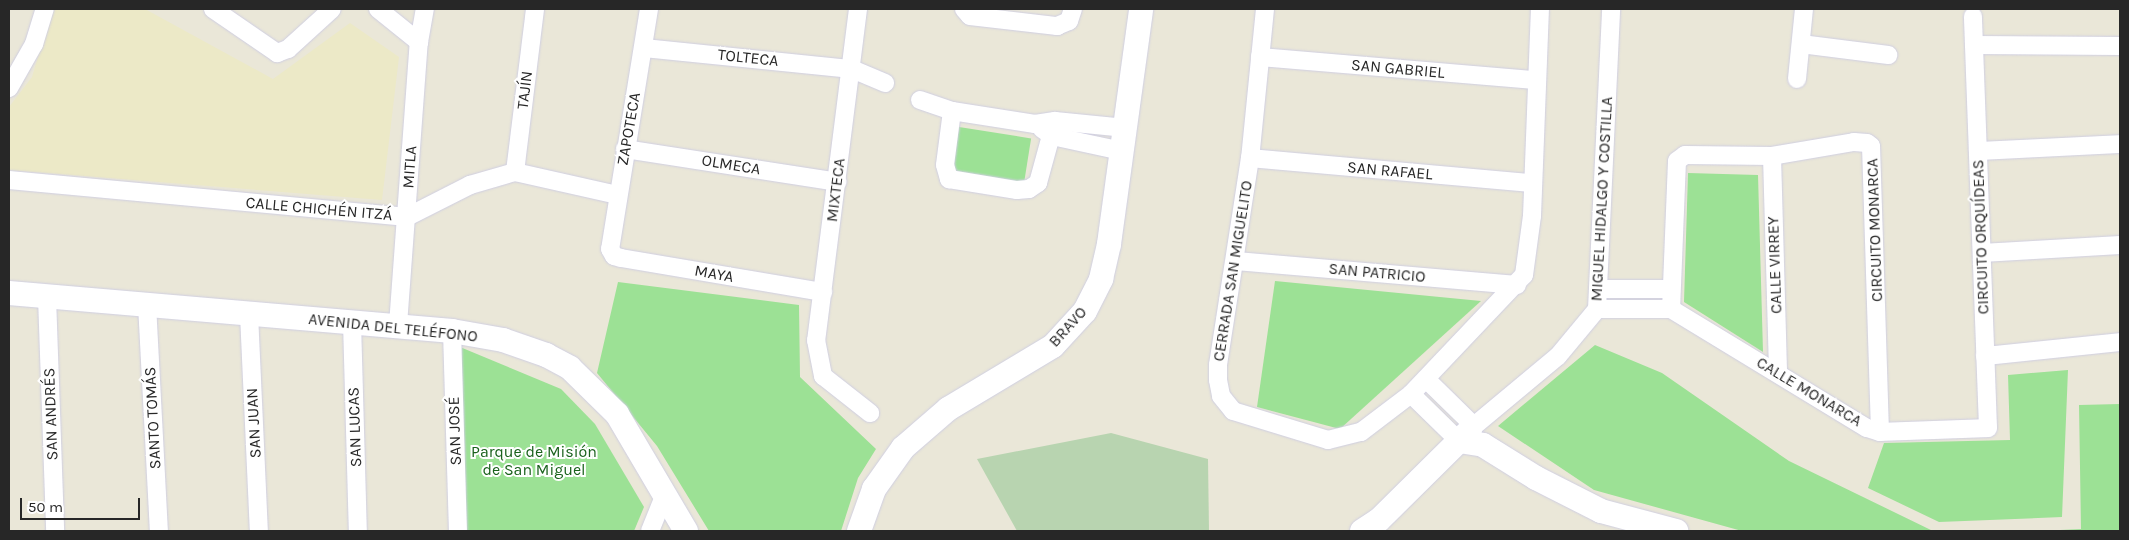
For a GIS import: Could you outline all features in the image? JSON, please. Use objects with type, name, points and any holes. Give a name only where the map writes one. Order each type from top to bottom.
[{"type":"street","points":[[9,88],[34,44],[45,9]]},
{"type":"street","points":[[213,9],[277,53],[288,49],[332,9]]},
{"type":"street","points":[[378,9],[419,42]]},
{"type":"street","name":"MITLA","points":[[398,325],[419,42],[425,9]]},
{"type":"street","name":"TAJÍN","points":[[515,172],[535,9]]},
{"type":"street","name":"ZAPOTECA","points":[[610,249],[617,195],[644,48],[649,9]]},
{"type":"street","name":"MIXTECA","points":[[858,9],[852,69],[816,340],[820,372],[870,412]]},
{"type":"street","points":[[964,9],[970,16],[1057,26],[1069,21],[1073,9]]},
{"type":"street","name":"BRAVO","points":[[859,531],[874,489],[903,448],[948,409],[1053,346],[1085,311],[1101,279],[1126,128],[1141,9]]},
{"type":"street","name":"CERRADA SAN MIGUELITO","points":[[1265,9],[1250,158],[1236,261],[1218,365],[1220,389],[1228,407],[1295,432],[1337,440],[1361,432],[1411,394],[1517,285],[1527,261],[1532,216],[1531,183],[1540,9]]},
{"type":"street","name":"MIGUEL HIDALGO Y COSTILLA","points":[[1472,437],[1558,356],[1597,309],[1611,9]]},
{"type":"street","points":[[1798,79],[1804,9]]},
{"type":"street","name":"CIRCUITO ORQUÍDEAS","points":[[1973,16],[1988,428]]},
{"type":"street","points":[[1801,44],[1888,54]]},
{"type":"street","points":[[1974,46],[2120,46]]},
{"type":"street","name":"TOLTECA","points":[[644,48],[852,69],[885,83]]},
{"type":"street","name":"SAN GABRIEL","points":[[1260,57],[1535,80]]},
{"type":"street","points":[[920,100],[952,111],[1053,128],[1122,151]]},
{"type":"street","points":[[952,111],[945,165],[946,175],[953,181],[1017,190],[1034,187],[1038,183],[1053,128]]},
{"type":"street","points":[[1053,128],[1126,128]]},
{"type":"street","name":"CIRCUITO MONARCA","points":[[1671,289],[1679,158],[1689,154],[1772,156],[1854,142],[1867,142],[1871,146],[1880,432]]},
{"type":"street","points":[[1978,151],[2120,144]]},
{"type":"street","name":"OLMECA","points":[[625,149],[837,182]]},
{"type":"street","name":"CALLE VIRREY","points":[[1772,156],[1778,374]]},
{"type":"street","name":"SAN RAFAEL","points":[[1250,158],[1531,183]]},
{"type":"street","name":"CALLE CHICHÉN ITZÁ","points":[[9,180],[407,217],[470,185],[515,172],[617,195]]},
{"type":"street","points":[[1982,253],[2120,245]]},
{"type":"street","name":"MAYA","points":[[610,249],[614,256],[621,258],[822,292]]},
{"type":"street","name":"SAN PATRICIO","points":[[1236,261],[1517,285]]},
{"type":"street","points":[[1597,309],[1671,309],[1671,289],[1599,289]]},
{"type":"street","name":"AVENIDA DEL TELÉFONO","points":[[9,293],[452,331],[503,340],[546,355],[570,368],[617,414],[686,531]]},
{"type":"street","name":"SAN ANDRÉS","points":[[47,296],[55,531]]},
{"type":"street","name":"SANTO TOMÁS","points":[[147,304],[159,531]]},
{"type":"street","name":"CALLE MONARCA","points":[[1671,309],[1854,422],[1880,432],[1988,428]]},
{"type":"street","name":"SAN JUAN","points":[[249,314],[259,531]]},
{"type":"street","name":"SAN LUCAS","points":[[352,322],[358,531]]},
{"type":"street","name":"SAN JOSÉ","points":[[452,331],[458,531]]},
{"type":"street","points":[[1985,356],[2120,342]]},
{"type":"street","points":[[1426,379],[1472,437]]},
{"type":"street","points":[[1411,394],[1472,437],[1536,478],[1601,511],[1676,531]]},
{"type":"street","points":[[1362,531],[1379,520],[1472,437]]},
{"type":"street","points":[[650,531],[665,494]]},
{"type":"shaded area","points":[[52,9],[145,9],[273,79],[350,23],[399,57],[382,200],[9,170],[9,107],[32,77]]},
{"type":"green space","points":[[959,127],[1031,138],[1024,184],[952,172]]},
{"type":"green space","points":[[1688,173],[1758,175],[1763,352],[1684,302]]},
{"type":"green space","points":[[1275,281],[1481,301],[1340,429],[1257,407]]},
{"type":"green space","points":[[618,282],[799,305],[800,377],[876,449],[858,478],[841,531],[709,531],[657,446],[597,373]]},
{"type":"green space","points":[[1595,345],[1662,373],[1789,461],[1933,531],[1742,531],[1594,490],[1498,426]]},
{"type":"green space","name":"Parque de Misión de San Miguel","points":[[460,347],[561,389],[595,424],[644,507],[634,531],[466,531]]},
{"type":"green space","points":[[2068,370],[2062,517],[1939,522],[1868,488],[1884,443],[2010,440],[2008,375]]},
{"type":"green space","points":[[2120,404],[2120,531],[2039,531],[2081,529],[2079,405]]},
{"type":"green space","points":[[1111,433],[1208,459],[1209,531],[1017,531],[977,459]]}]
